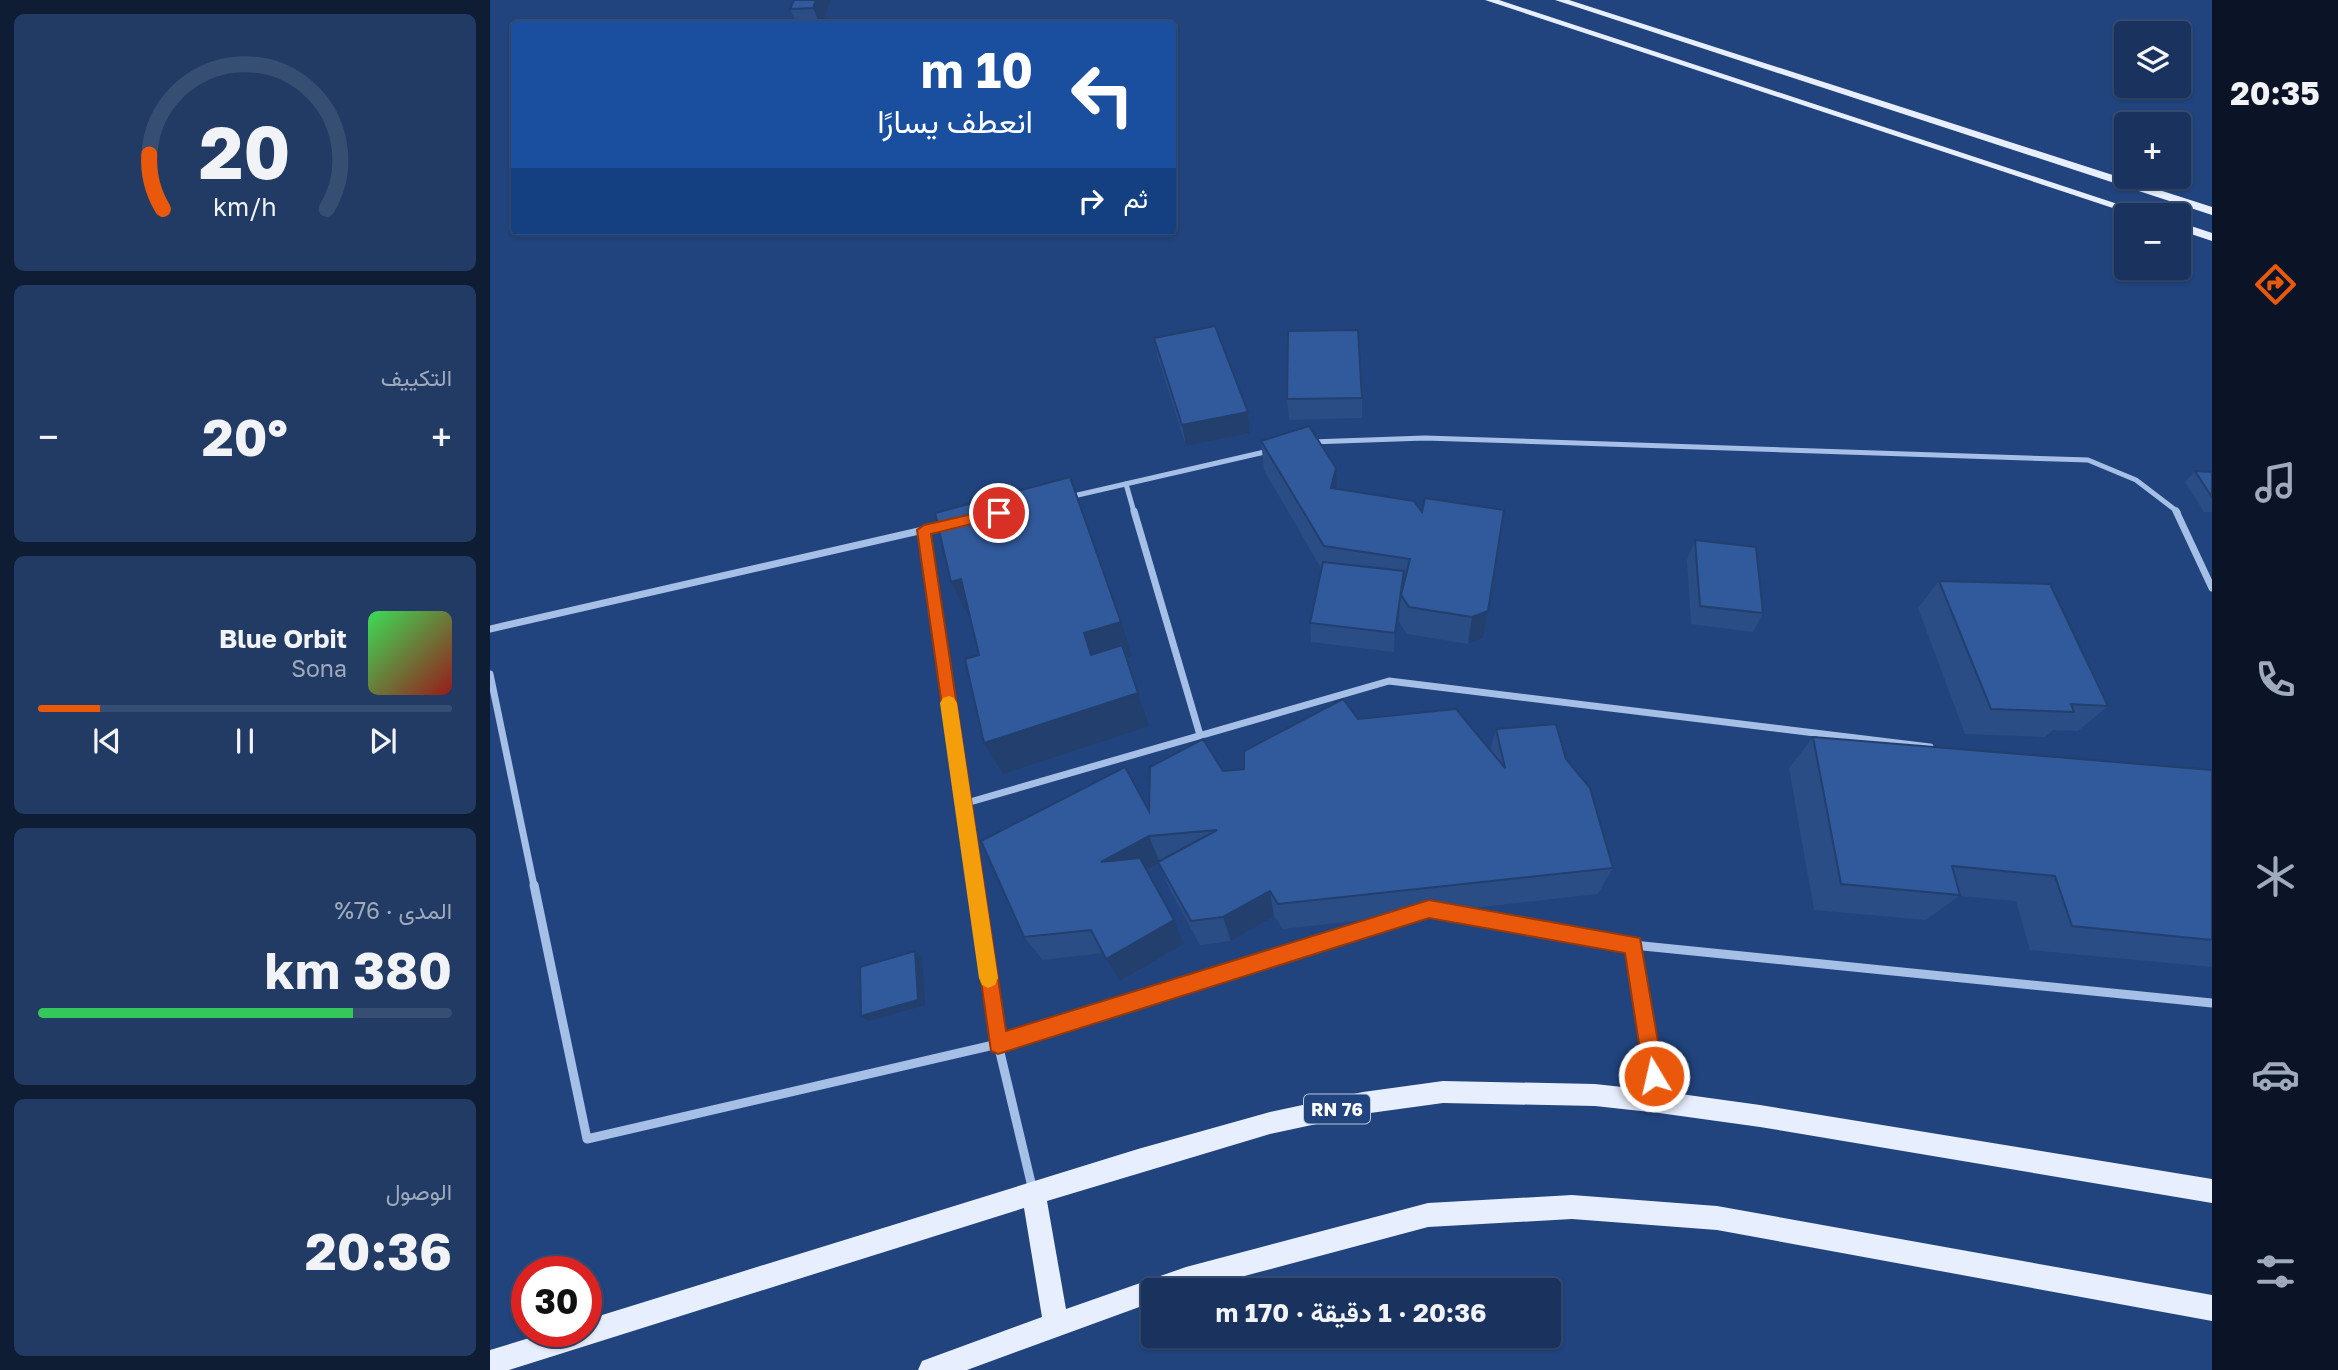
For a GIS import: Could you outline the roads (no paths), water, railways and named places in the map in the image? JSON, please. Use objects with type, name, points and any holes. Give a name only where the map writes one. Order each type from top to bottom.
[{"type":"main road","points":[[1490,0],[2114,205]]},
{"type":"main road","points":[[1560,0],[2212,211]]},
{"type":"main road","points":[[2191,230],[2212,237]]},
{"type":"main road","name":"RN 76","points":[[490,1363],[1138,1161],[1270,1123],[1363,1103],[1443,1092],[1595,1095],[1658,1102],[1760,1116],[2212,1191]]},
{"type":"main road","points":[[1034,1195],[1056,1325]]},
{"type":"main road","points":[[1190,1278],[1428,1215],[1572,1207],[1717,1218],[2212,1308]]},
{"type":"main road","points":[[931,1370],[1141,1295]]},
{"type":"street","points":[[1307,443],[1320,440],[1425,438],[2088,460],[2136,480],[2178,512],[2212,588]]},
{"type":"street","points":[[1059,499],[1282,449]]},
{"type":"street","points":[[1126,484],[1200,735]]},
{"type":"street","points":[[490,629],[951,524]]},
{"type":"street","points":[[924,530],[998,1044],[1034,1195]]},
{"type":"street","points":[[490,674],[587,1139],[998,1044],[1429,909],[1633,945],[2212,1003]]},
{"type":"street","points":[[963,804],[1389,681],[1938,748]]},
{"type":"street","points":[[1633,945],[1658,1102]]}]
